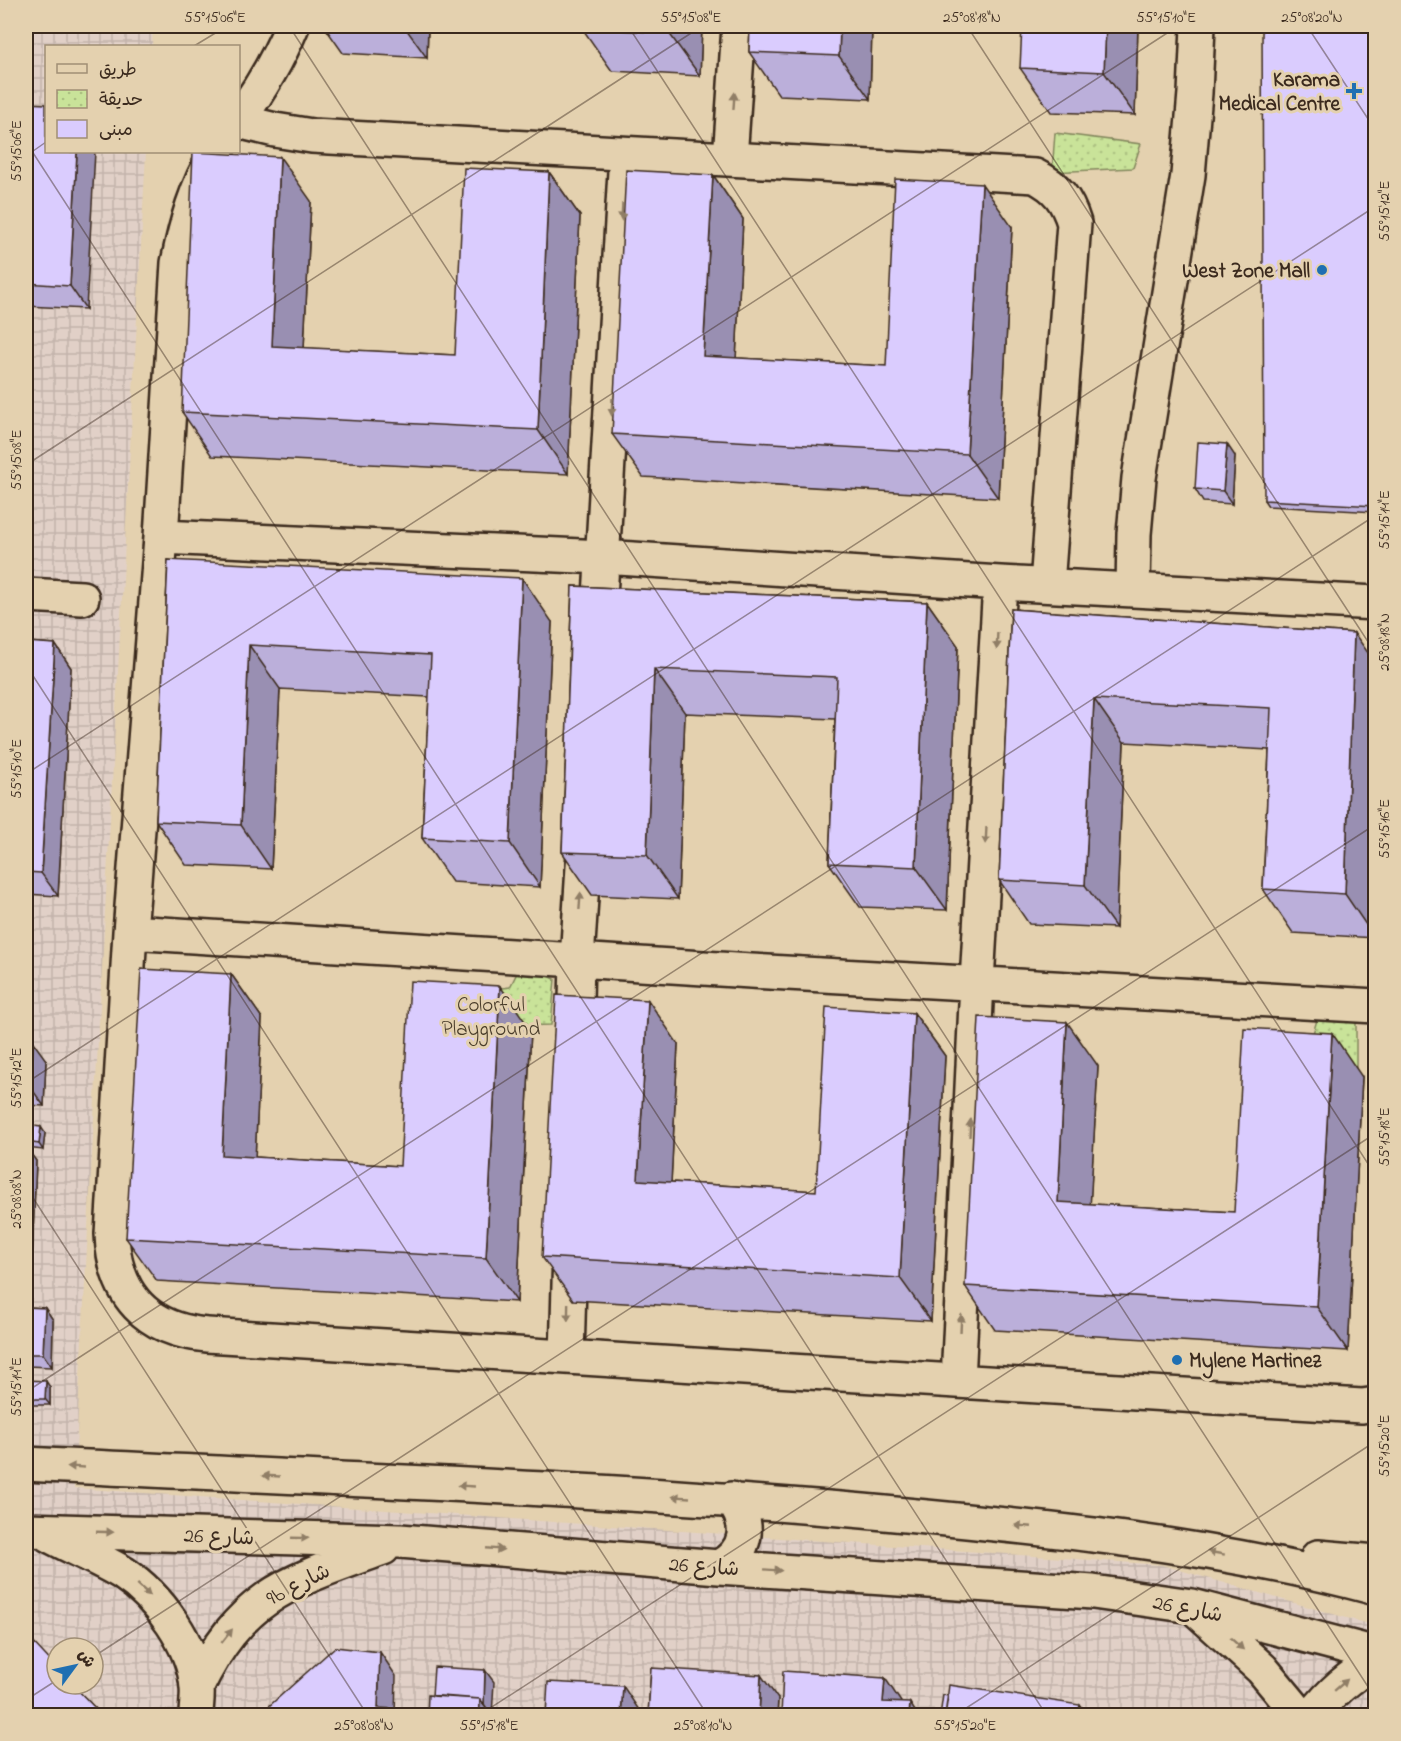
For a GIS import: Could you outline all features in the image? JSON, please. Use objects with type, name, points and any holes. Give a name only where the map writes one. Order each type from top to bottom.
[{"type":"street","points":[[240,117],[262,87],[282,51],[292,26]]},
{"type":"street","points":[[730,159],[739,26]]},
{"type":"street","points":[[1133,590],[1134,534],[1139,478],[1188,175],[1198,26]]},
{"type":"street","points":[[240,121],[275,130],[312,136],[1035,176],[1049,183],[1061,194],[1070,208],[1074,223],[1074,239],[1047,585]]},
{"type":"street","points":[[216,153],[198,188],[186,225],[178,263],[161,537],[130,932],[112,1244],[117,1273],[137,1306],[169,1328],[188,1334],[1362,1406],[1376,1404]]},
{"type":"street","points":[[596,664],[626,154]]},
{"type":"street","points":[[161,537],[603,557],[1000,583],[1376,603]]},
{"type":"street","points":[[958,1381],[977,982],[1000,583]]},
{"type":"street","points":[[26,595],[82,598]]},
{"type":"street","points":[[574,1077],[577,960],[587,806]]},
{"type":"street","points":[[130,932],[1376,1006]]},
{"type":"street","points":[[567,1357],[570,1217]]},
{"type":"street","points":[[26,1464],[731,1499],[1045,1528],[1250,1559],[1376,1588]]},
{"type":"street","points":[[719,1567],[737,1553],[745,1531],[739,1508],[731,1499]]},
{"type":"street","name":"شارع 26","points":[[32,1530],[400,1541],[719,1567],[1094,1592],[1192,1606],[1376,1654]]},
{"type":"street","name":"9b شارع","points":[[32,1530],[124,1574],[146,1591],[164,1611],[179,1634],[190,1660],[197,1701]]},
{"type":"street","name":"9b شارع","points":[[197,1701],[210,1660],[226,1635],[269,1595],[304,1577],[400,1541]]},
{"type":"street","points":[[1250,1559],[1314,1557],[1376,1562]]},
{"type":"street","points":[[1192,1606],[1262,1669],[1301,1716]]},
{"type":"street","points":[[1313,1716],[1350,1678],[1376,1662]]},
{"type":"shaded area","points":[[26,26],[153,26],[152,45],[45,45],[45,153],[146,153],[74,1488],[1162,1565],[1375,1626],[1375,1715],[26,1716]]},
{"type":"green space","points":[[1055,133],[1141,144],[1133,168],[1052,172]]},
{"type":"green space","name":"Colorful Playground","points":[[522,963],[555,979],[551,1025],[515,1026],[467,993],[510,987]]},
{"type":"green space","points":[[1319,1013],[1356,1015],[1356,1068],[1312,1037]]},
{"type":"building","points":[[582,26],[670,26],[669,33],[582,28]]},
{"type":"building","points":[[750,26],[840,26],[839,56],[749,52]]},
{"type":"building","points":[[1022,26],[1106,26],[1104,72],[1020,68]]},
{"type":"building","name":"West Zone Mall","points":[[1262,26],[1376,29],[1376,506],[1264,500]]},
{"type":"building","points":[[26,103],[45,104],[45,153],[77,153],[70,286],[26,283]]},
{"type":"building","points":[[193,153],[280,157],[272,346],[455,355],[464,168],[549,172],[538,430],[182,412]]},
{"type":"building","points":[[626,170],[713,175],[703,356],[886,366],[895,179],[982,184],[967,454],[612,434]]},
{"type":"building","points":[[1198,442],[1227,444],[1223,491],[1195,489]]},
{"type":"building","points":[[168,560],[522,578],[510,843],[422,838],[431,655],[249,645],[241,825],[156,821]]},
{"type":"building","points":[[572,586],[927,602],[916,867],[829,863],[837,677],[654,669],[647,855],[562,852]]},
{"type":"building","points":[[1011,609],[1354,633],[1345,894],[1263,889],[1271,708],[1094,699],[1085,885],[999,880]]},
{"type":"building","points":[[26,642],[55,644],[41,873],[26,872]]},
{"type":"building","points":[[141,969],[231,974],[222,1155],[400,1166],[410,981],[500,986],[486,1258],[126,1238]]},
{"type":"building","points":[[556,995],[648,1000],[638,1180],[816,1191],[826,1007],[914,1013],[900,1278],[542,1257]]},
{"type":"building","points":[[979,1017],[1067,1022],[1058,1202],[1234,1212],[1244,1028],[1332,1033],[1317,1307],[965,1286]]},
{"type":"building","points":[[26,1041],[33,1042],[31,1088],[26,1087]]},
{"type":"building","points":[[26,1125],[41,1127],[39,1144],[26,1142]]},
{"type":"building","points":[[26,1307],[45,1308],[43,1354],[26,1354]]},
{"type":"building","points":[[26,1380],[46,1381],[45,1399],[26,1399]]},
{"type":"building","points":[[26,1639],[30,1639],[45,1655],[45,1696],[84,1696],[99,1712],[26,1712]]},
{"type":"building","points":[[335,1647],[380,1652],[378,1708],[396,1709],[396,1716],[258,1716]]},
{"type":"building","points":[[434,1667],[485,1670],[484,1704],[480,1699],[432,1696]]},
{"type":"building","points":[[651,1668],[761,1675],[759,1716],[714,1716],[714,1711],[687,1709],[686,1716],[648,1716]]},
{"type":"building","points":[[783,1671],[885,1678],[883,1702],[910,1703],[909,1716],[781,1716]]},
{"type":"building","points":[[548,1682],[623,1686],[621,1716],[546,1716]]},
{"type":"building","points":[[949,1685],[1080,1705],[1078,1716],[945,1716]]},
{"type":"building","points":[[428,1695],[480,1699],[479,1716],[427,1716]]},
{"type":"building","points":[[943,1695],[948,1696],[945,1716],[940,1716]]},
{"type":"building","points":[[521,1714],[546,1716],[521,1716]]},
{"type":"place","name":"Karama Medical Centre","points":[[1354,91]]},
{"type":"place","name":"West Zone Mall","points":[[1322,270]]},
{"type":"place","name":"Mylene Martinez","points":[[1177,1360]]}]
